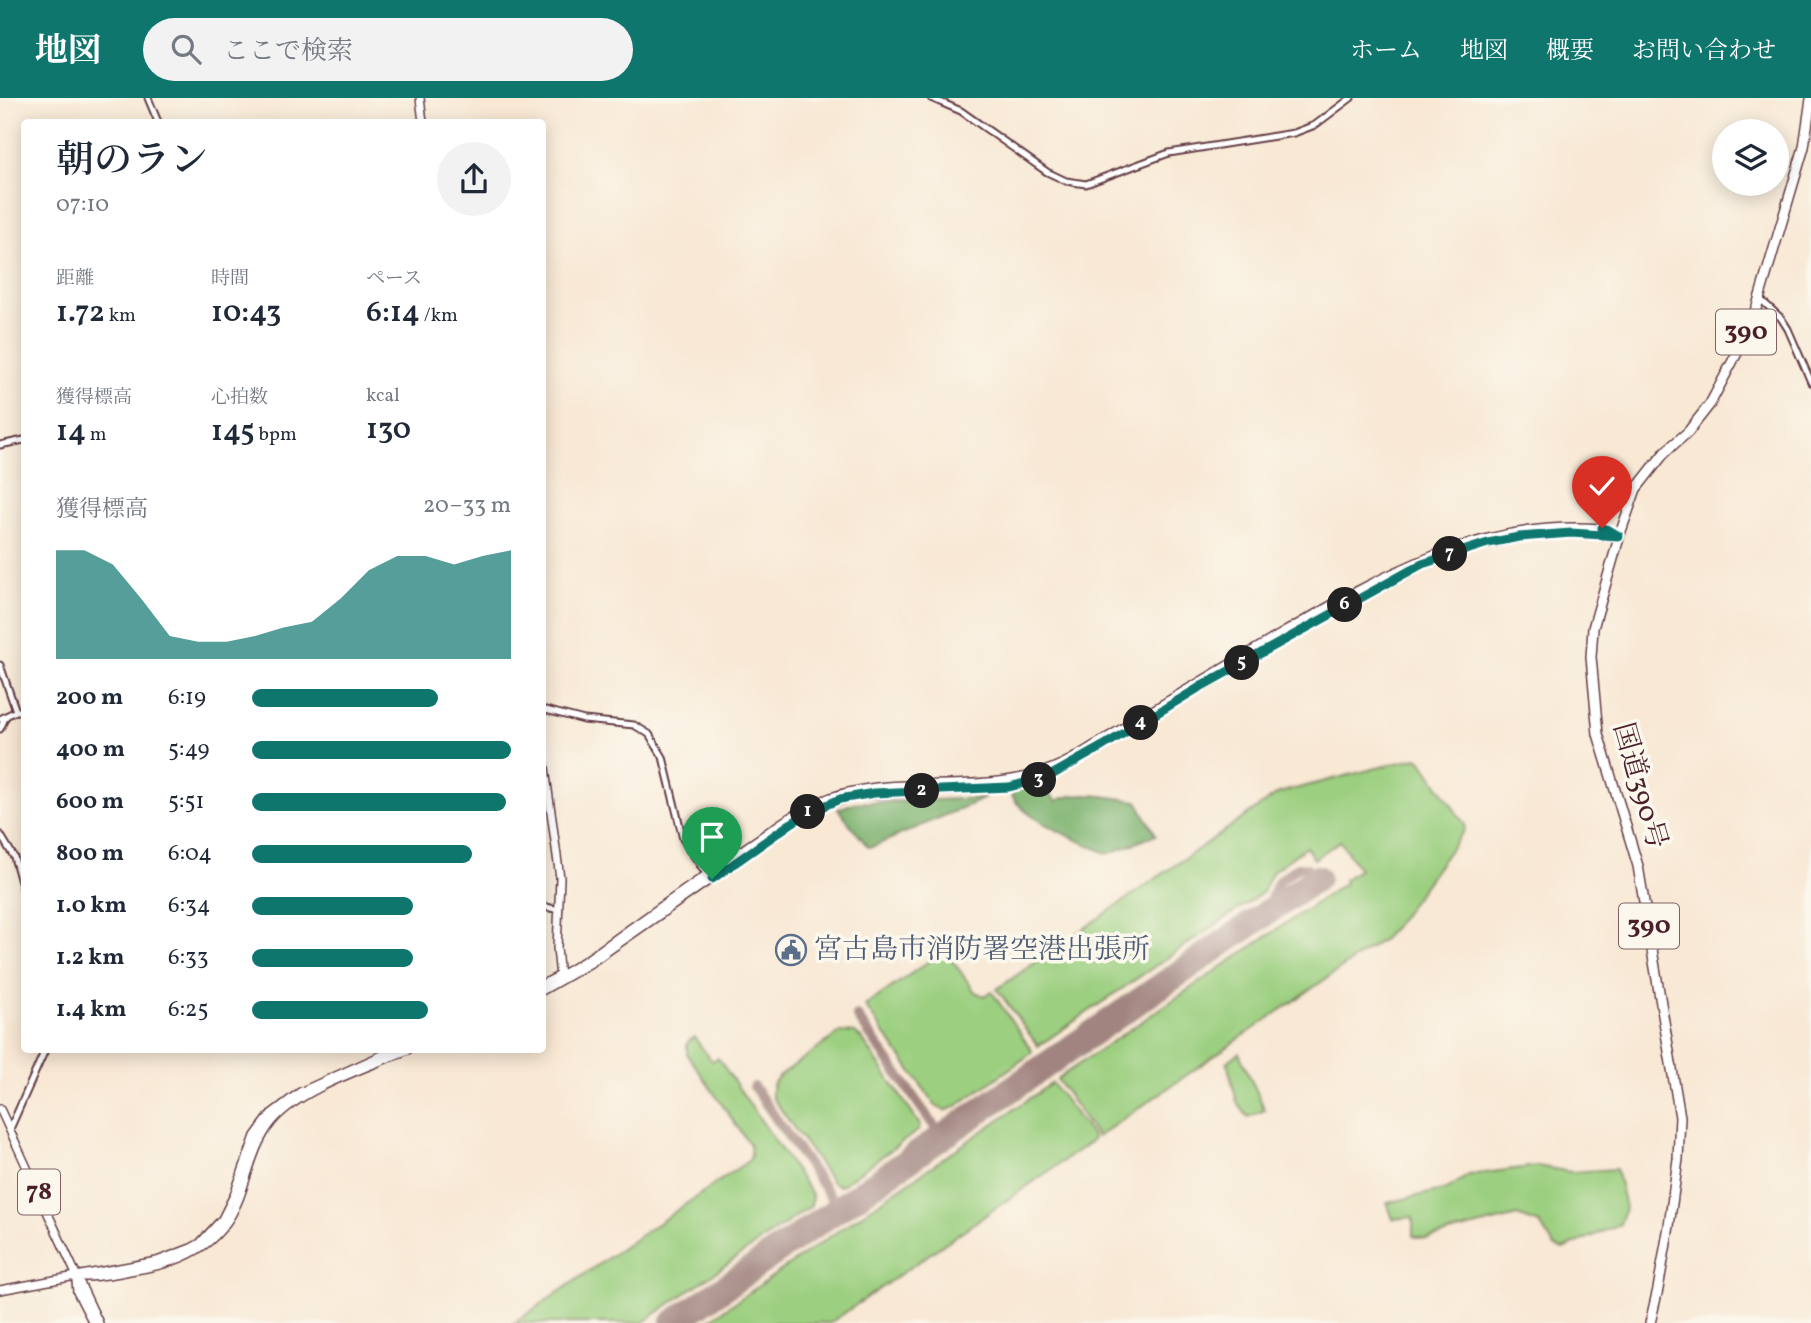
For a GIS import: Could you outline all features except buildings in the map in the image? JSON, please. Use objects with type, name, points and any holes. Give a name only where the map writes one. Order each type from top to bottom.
[{"type":"highway","name":"国道390号","points":[[1650,1323],[1669,1226],[1679,1151],[1680,1117],[1638,866],[1602,752],[1591,657],[1593,628],[1629,505],[1645,476],[1666,451],[1688,432],[1710,404],[1737,353],[1760,299],[1804,147],[1811,99]]},
{"type":"main road","points":[[420,98],[424,119]]},
{"type":"main road","points":[[546,988],[706,874],[803,809],[840,794],[873,788],[1003,782],[1045,772],[1290,628],[1430,555],[1485,538],[1546,528],[1602,528],[1619,536]]},
{"type":"main road","points":[[546,983],[560,978],[790,824],[840,799],[874,793],[1009,787],[1048,777],[1200,687],[1422,564],[1488,543],[1527,536],[1571,533],[1619,536]]},
{"type":"main road","points":[[546,775],[560,878],[556,948],[560,978]]},
{"type":"main road","points":[[75,1277],[91,1271],[167,1258],[200,1242],[222,1219],[231,1203],[255,1136],[271,1114],[300,1092],[386,1053]]},
{"type":"main road","points":[[0,1290],[161,1266],[197,1252],[220,1232],[228,1221],[239,1200],[259,1143],[273,1121],[284,1110],[305,1096],[401,1053]]},
{"type":"main road","name":"78","points":[[0,1109],[75,1277],[99,1323]]},
{"type":"main road","name":"78","points":[[75,1277],[78,1292],[93,1323]]},
{"type":"street","points":[[148,98],[157,119]]},
{"type":"street","points":[[931,98],[961,111],[1047,172],[1066,181],[1086,184],[1169,153],[1294,133],[1315,125],[1351,98]]},
{"type":"street","points":[[1760,299],[1782,318],[1811,382]]},
{"type":"street","points":[[0,445],[21,441]]},
{"type":"street","points":[[0,665],[16,711]]},
{"type":"street","points":[[546,710],[584,720],[634,725],[655,740],[663,757],[683,839],[706,874]]},
{"type":"street","points":[[0,729],[3,717],[21,711]]},
{"type":"street","points":[[0,834],[14,857],[21,882]]},
{"type":"street","points":[[546,907],[559,910]]},
{"type":"street","points":[[10,1129],[44,1053]]},
{"type":"green space","points":[[1416,758],[1421,760],[1465,825],[1394,927],[1382,940],[1097,1137],[1057,1079],[1345,883],[1344,880],[1359,869],[1340,841],[1314,859],[1306,847],[1273,871],[1262,893],[1038,1046],[997,989],[1279,793]]},
{"type":"green space","points":[[1047,777],[1051,795],[1056,801],[1085,795],[1137,801],[1156,835],[1108,854],[1050,827],[1023,808],[1013,798],[1009,787]]},
{"type":"green space","points":[[985,798],[872,847],[868,847],[838,809],[854,803]]},
{"type":"green space","points":[[945,950],[975,992],[984,996],[992,992],[1032,1051],[955,1107],[945,1111],[936,1106],[865,1006]]},
{"type":"green space","points":[[841,1032],[855,1033],[862,1039],[920,1125],[919,1130],[840,1186],[832,1182],[772,1094],[773,1085],[779,1076]]},
{"type":"green space","points":[[694,1037],[712,1061],[718,1058],[812,1195],[811,1206],[642,1323],[514,1323],[748,1161],[751,1156],[750,1145],[687,1054],[687,1043]]},
{"type":"green space","points":[[1239,1053],[1265,1110],[1248,1117],[1237,1102],[1227,1062]]},
{"type":"green space","points":[[1052,1083],[1093,1137],[1092,1141],[830,1323],[705,1323]]},
{"type":"green space","points":[[1537,1166],[1571,1172],[1616,1169],[1625,1208],[1620,1224],[1563,1249],[1554,1246],[1540,1224],[1517,1216],[1426,1239],[1413,1236],[1413,1217],[1393,1219],[1387,1203],[1447,1189],[1469,1175]]},
{"type":"taxiway","points":[[1263,915],[1279,881],[1298,867],[1307,868],[1312,875],[1308,884]]},
{"type":"taxiway","points":[[857,1016],[941,1136]]},
{"type":"taxiway","points":[[754,1087],[839,1209]]},
{"type":"runway","points":[[673,1323],[1317,878]]},
{"type":"place","name":"宮古島市消防署空港出張所","points":[[791,950]]},
{"type":"route","points":[[712,879],[790,824],[840,799],[874,793],[1009,787],[1048,777],[1200,687],[1422,564],[1466,549],[1519,537],[1571,533],[1619,536],[1602,528]]}]
